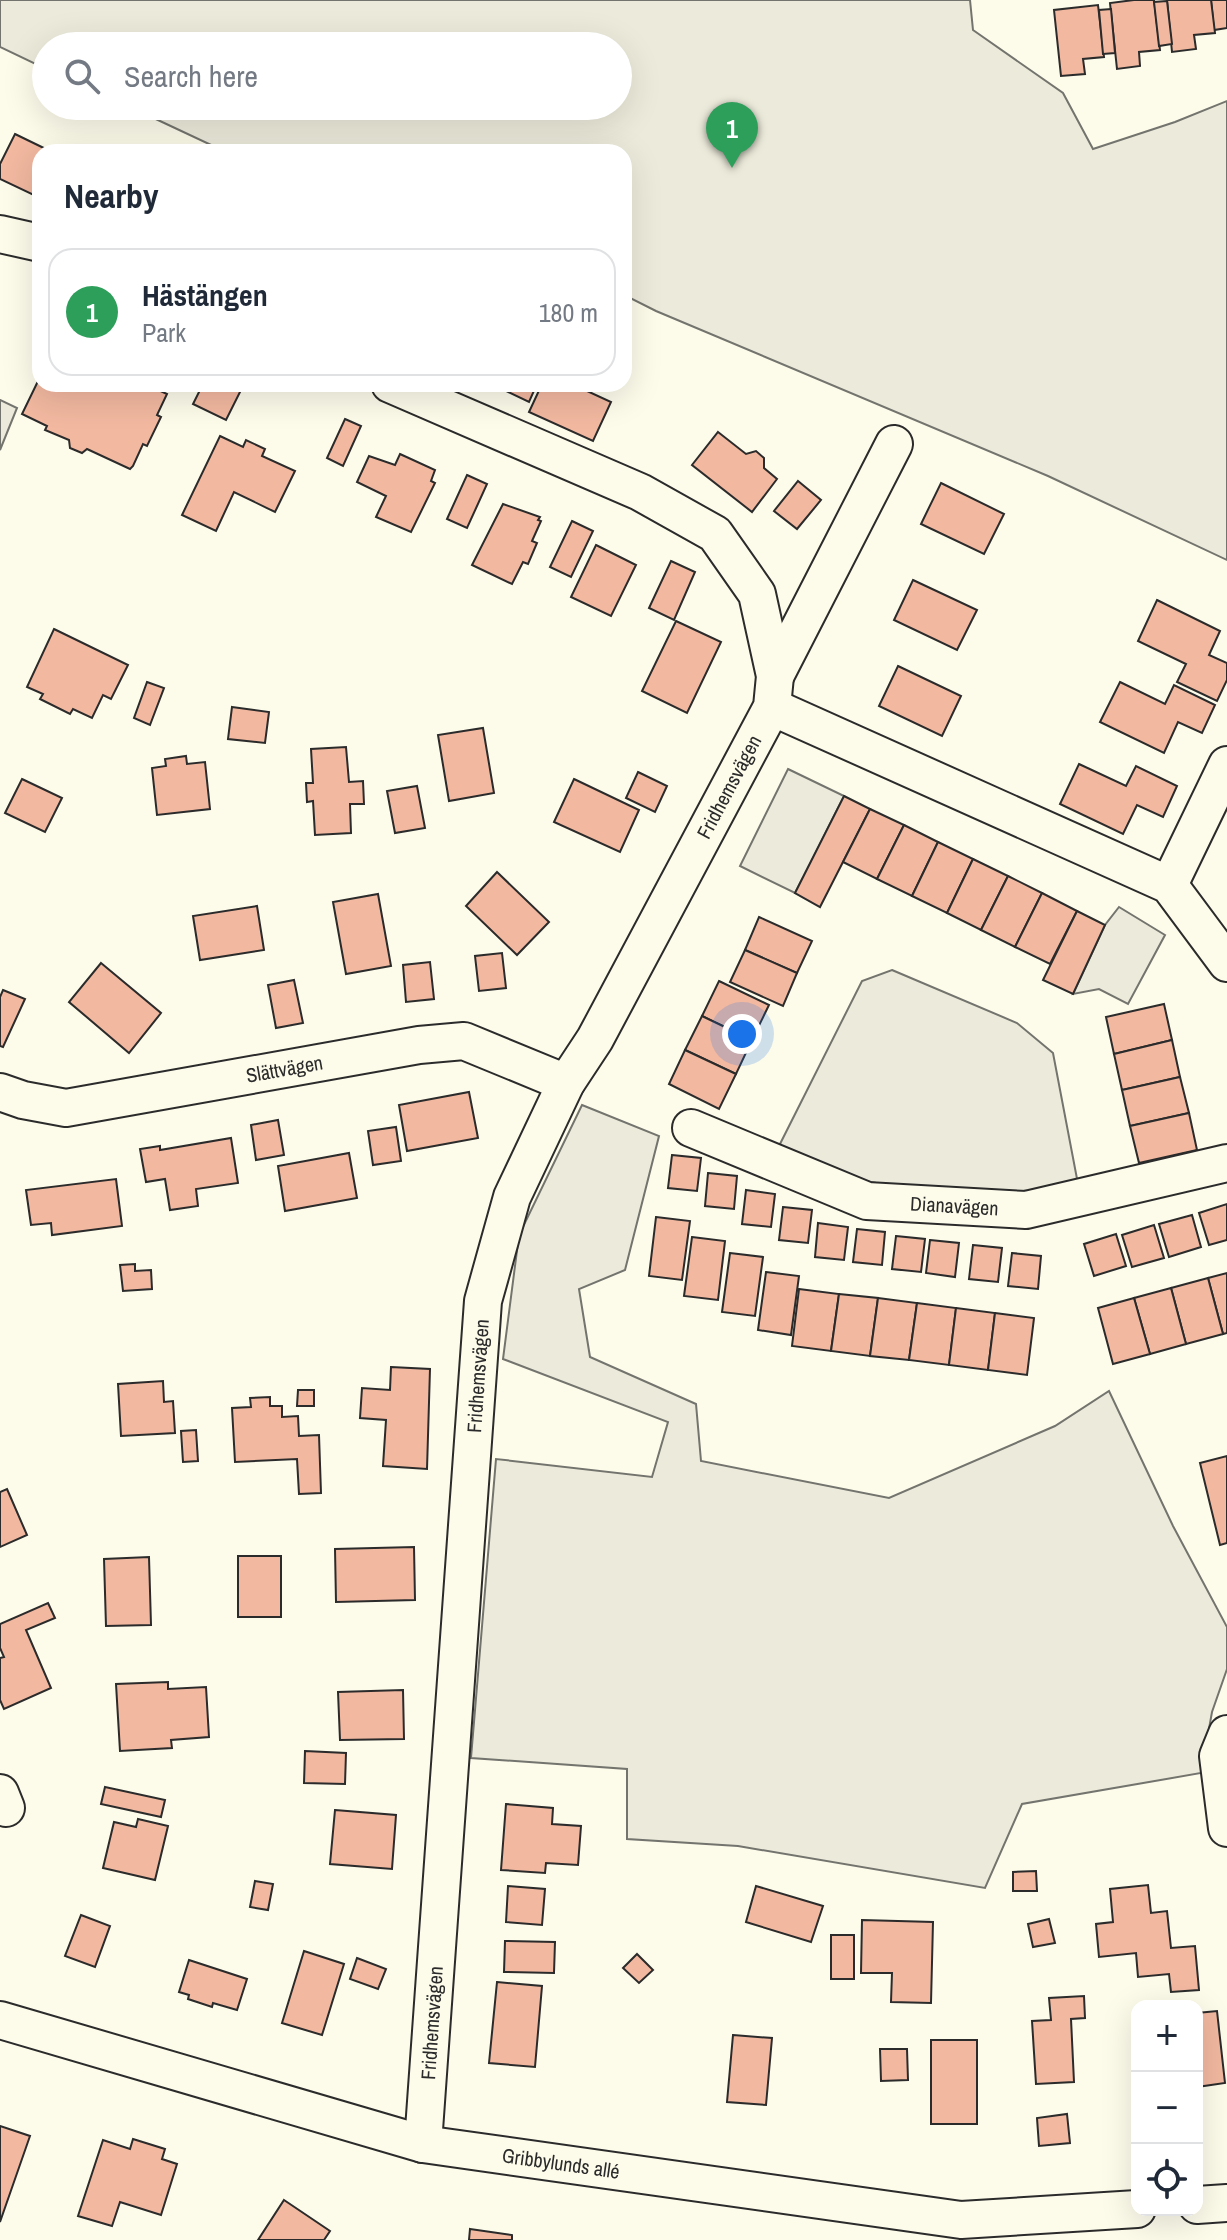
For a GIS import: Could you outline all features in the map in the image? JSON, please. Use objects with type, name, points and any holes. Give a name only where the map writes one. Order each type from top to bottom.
[{"type":"street","points":[[0,234],[32,241]]},
{"type":"street","points":[[409,392],[640,492],[715,534],[757,594],[773,692],[1169,885],[1227,963]]},
{"type":"street","name":"Fridhemsvägen","points":[[423,2144],[483,1301],[512,1197],[566,1083],[595,1039],[773,692],[894,444]]},
{"type":"street","points":[[1169,885],[1227,765]]},
{"type":"street","name":"Slättvägen","points":[[0,1092],[66,1108],[419,1045],[464,1041],[566,1083]]},
{"type":"street","name":"Dianavägen","points":[[691,1128],[867,1201],[1026,1210],[1227,1163]]},
{"type":"street","points":[[1227,1734],[1218,1756],[1227,1828]]},
{"type":"street","name":"Gribbylunds allé","points":[[0,2020],[423,2144],[961,2220],[1131,2209]]},
{"type":"street","points":[[1203,2205],[1227,2203]]},
{"type":"shaded area","points":[[0,0],[970,0],[973,30],[1063,93],[1093,149],[1227,101],[1227,560],[1048,476],[632,299],[632,144],[209,144],[158,120],[632,120],[632,32],[32,32],[32,62],[0,47]]},
{"type":"shaded area","points":[[0,400],[17,408],[0,450]]},
{"type":"shaded area","points":[[788,769],[844,796],[795,893],[740,866]]},
{"type":"shaded area","points":[[1119,907],[1165,935],[1128,1004],[1099,989],[1073,994],[1105,925]]},
{"type":"shaded area","points":[[892,970],[1017,1023],[1053,1053],[1078,1184],[1027,1192],[928,1191],[870,1182],[806,1165],[779,1146],[862,981]]},
{"type":"shaded area","points":[[582,1105],[659,1136],[625,1270],[579,1289],[590,1357],[696,1404],[701,1461],[889,1498],[1055,1426],[1109,1391],[1173,1526],[1227,1627],[1227,1669],[1212,1712],[1201,1773],[1022,1804],[985,1888],[738,1846],[627,1839],[627,1769],[471,1758],[496,1459],[652,1477],[668,1422],[503,1359],[519,1235]]},
{"type":"building","points":[[1154,0],[1160,50],[1139,52],[1140,66],[1117,69],[1110,3]]},
{"type":"building","points":[[1167,0],[1211,0],[1215,33],[1194,35],[1196,49],[1172,52]]},
{"type":"building","points":[[1211,0],[1227,0],[1227,28],[1214,30]]},
{"type":"building","points":[[1167,1],[1172,44],[1159,46],[1154,2]]},
{"type":"building","points":[[1098,5],[1104,57],[1083,59],[1085,74],[1061,76],[1054,10]]},
{"type":"building","points":[[1111,9],[1115,53],[1103,54],[1099,10]]},
{"type":"building","points":[[15,134],[36,144],[32,144],[32,194],[0,179],[0,164]]},
{"type":"building","points":[[33,392],[167,394],[157,415],[161,417],[147,446],[143,444],[130,469],[87,449],[82,453],[70,448],[69,440],[45,430],[47,426],[22,414]]},
{"type":"building","points":[[199,392],[240,392],[226,420],[193,404]]},
{"type":"building","points":[[508,392],[533,392],[529,402]]},
{"type":"building","points":[[538,392],[589,392],[611,402],[593,441],[529,412]]},
{"type":"building","points":[[345,419],[361,426],[343,466],[327,458]]},
{"type":"building","points":[[718,432],[746,454],[756,451],[764,458],[764,468],[777,479],[752,512],[692,465]]},
{"type":"building","points":[[220,436],[243,447],[246,440],[265,449],[262,456],[295,471],[275,512],[234,492],[216,531],[182,515]]},
{"type":"building","points":[[400,454],[435,470],[431,481],[435,483],[411,532],[376,517],[386,496],[357,482],[369,456],[395,465]]},
{"type":"building","points":[[467,475],[487,484],[467,528],[447,519]]},
{"type":"building","points":[[798,481],[821,500],[797,529],[774,511]]},
{"type":"building","points":[[941,483],[1004,514],[984,554],[921,524]]},
{"type":"building","points":[[503,504],[540,517],[538,520],[541,521],[532,541],[537,543],[528,564],[523,562],[512,584],[472,565]]},
{"type":"building","points":[[572,521],[593,531],[571,577],[550,567]]},
{"type":"building","points":[[596,545],[636,565],[611,616],[571,597]]},
{"type":"building","points":[[671,561],[695,572],[674,620],[649,608]]},
{"type":"building","points":[[913,580],[977,610],[957,650],[894,620]]},
{"type":"building","points":[[1157,600],[1220,631],[1209,655],[1227,663],[1227,680],[1217,701],[1177,682],[1186,664],[1138,641]]},
{"type":"building","points":[[676,621],[721,642],[687,713],[642,691]]},
{"type":"building","points":[[54,629],[128,665],[111,699],[103,695],[92,718],[73,709],[70,714],[40,699],[43,694],[27,687]]},
{"type":"building","points":[[898,666],[961,696],[942,736],[879,706]]},
{"type":"building","points":[[147,682],[164,688],[150,725],[134,718]]},
{"type":"building","points":[[1120,682],[1165,704],[1174,685],[1215,705],[1202,733],[1178,722],[1164,753],[1100,722]]},
{"type":"building","points":[[232,707],[269,712],[265,743],[228,739]]},
{"type":"building","points":[[483,728],[494,793],[449,801],[438,735]]},
{"type":"building","points":[[346,747],[349,782],[363,781],[364,804],[350,804],[351,833],[315,835],[313,801],[307,802],[306,783],[313,783],[311,749]]},
{"type":"building","points":[[186,756],[187,764],[205,762],[210,809],[157,815],[152,768],[166,766],[165,759]]},
{"type":"building","points":[[1079,764],[1126,786],[1136,766],[1177,786],[1163,817],[1137,805],[1123,834],[1060,804]]},
{"type":"building","points":[[638,772],[667,786],[655,812],[626,798]]},
{"type":"building","points":[[22,779],[62,798],[45,832],[5,813]]},
{"type":"building","points":[[574,779],[639,810],[620,852],[554,822]]},
{"type":"building","points":[[417,786],[425,828],[395,833],[387,791]]},
{"type":"building","points":[[844,796],[870,809],[820,907],[795,893]]},
{"type":"building","points":[[870,809],[904,825],[877,879],[843,862]]},
{"type":"building","points":[[904,825],[938,842],[912,896],[877,879]]},
{"type":"building","points":[[938,842],[973,859],[947,913],[912,896]]},
{"type":"building","points":[[973,859],[1008,876],[981,930],[947,913]]},
{"type":"building","points":[[497,872],[549,922],[517,955],[466,906]]},
{"type":"building","points":[[1008,876],[1042,893],[1015,947],[981,930]]},
{"type":"building","points":[[1042,893],[1077,911],[1050,964],[1015,947]]},
{"type":"building","points":[[378,894],[391,966],[346,974],[333,902]]},
{"type":"building","points":[[257,906],[264,950],[200,960],[193,916]]},
{"type":"building","points":[[1077,911],[1105,925],[1073,994],[1043,980]]},
{"type":"building","points":[[759,917],[812,941],[797,973],[745,950]]},
{"type":"building","points":[[745,950],[797,973],[783,1006],[730,982]]},
{"type":"building","points":[[502,953],[506,988],[479,991],[475,956]]},
{"type":"building","points":[[430,962],[434,999],[406,1002],[403,965]]},
{"type":"building","points":[[101,963],[161,1013],[129,1053],[69,1002]]},
{"type":"building","points":[[294,980],[303,1023],[276,1028],[268,985]]},
{"type":"building","points":[[719,981],[769,1005],[752,1040],[702,1016]]},
{"type":"building","points":[[3,990],[25,999],[3,1047],[0,1046],[0,997]]},
{"type":"building","points":[[1164,1004],[1172,1040],[1114,1054],[1106,1017]]},
{"type":"building","points":[[702,1016],[752,1040],[736,1074],[685,1050]]},
{"type":"building","points":[[1172,1040],[1180,1077],[1122,1090],[1114,1054]]},
{"type":"building","points":[[685,1050],[736,1074],[719,1109],[669,1084]]},
{"type":"building","points":[[1180,1077],[1189,1113],[1130,1126],[1122,1090]]},
{"type":"building","points":[[469,1092],[478,1138],[407,1151],[399,1105]]},
{"type":"building","points":[[1189,1113],[1197,1150],[1139,1163],[1130,1126]]},
{"type":"building","points":[[278,1120],[284,1155],[256,1160],[251,1125]]},
{"type":"building","points":[[396,1127],[401,1161],[373,1165],[368,1131]]},
{"type":"building","points":[[231,1138],[238,1183],[196,1189],[198,1206],[170,1210],[165,1179],[146,1182],[140,1149],[160,1146],[160,1150]]},
{"type":"building","points":[[349,1153],[357,1198],[285,1211],[278,1166]]},
{"type":"building","points":[[672,1155],[701,1158],[697,1191],[668,1188]]},
{"type":"building","points":[[708,1173],[737,1176],[734,1209],[705,1206]]},
{"type":"building","points":[[116,1179],[122,1226],[52,1235],[51,1223],[31,1225],[26,1190]]},
{"type":"building","points":[[746,1190],[775,1194],[771,1227],[742,1224]]},
{"type":"building","points":[[1227,1204],[1227,1240],[1209,1245],[1199,1213]]},
{"type":"building","points":[[783,1207],[812,1210],[808,1243],[779,1240]]},
{"type":"building","points":[[1192,1215],[1201,1247],[1169,1257],[1159,1224]]},
{"type":"building","points":[[656,1217],[690,1221],[682,1280],[649,1276]]},
{"type":"building","points":[[818,1223],[848,1227],[844,1260],[815,1257]]},
{"type":"building","points":[[1154,1225],[1164,1258],[1132,1267],[1122,1235]]},
{"type":"building","points":[[857,1229],[885,1232],[882,1265],[853,1262]]},
{"type":"building","points":[[1116,1234],[1126,1266],[1094,1276],[1084,1244]]},
{"type":"building","points":[[896,1236],[925,1239],[921,1272],[892,1269]]},
{"type":"building","points":[[692,1237],[725,1241],[718,1300],[684,1296]]},
{"type":"building","points":[[930,1240],[959,1243],[955,1277],[926,1273]]},
{"type":"building","points":[[973,1245],[1002,1248],[998,1282],[969,1279]]},
{"type":"building","points":[[730,1253],[763,1257],[755,1316],[722,1312]]},
{"type":"building","points":[[1012,1253],[1041,1256],[1038,1289],[1008,1286]]},
{"type":"building","points":[[135,1264],[135,1271],[151,1270],[152,1289],[123,1291],[120,1265]]},
{"type":"building","points":[[766,1272],[799,1276],[791,1335],[758,1330]]},
{"type":"building","points":[[1227,1273],[1227,1333],[1223,1334],[1208,1278]]},
{"type":"building","points":[[1208,1278],[1223,1334],[1186,1344],[1171,1288]]},
{"type":"building","points":[[1171,1288],[1186,1344],[1150,1354],[1134,1298]]},
{"type":"building","points":[[799,1289],[839,1294],[831,1351],[792,1346]]},
{"type":"building","points":[[839,1294],[878,1298],[870,1356],[831,1351]]},
{"type":"building","points":[[878,1298],[917,1303],[909,1360],[870,1356]]},
{"type":"building","points":[[1134,1298],[1150,1354],[1113,1364],[1098,1308]]},
{"type":"building","points":[[917,1303],[956,1308],[949,1365],[909,1360]]},
{"type":"building","points":[[956,1308],[995,1313],[988,1370],[949,1365]]},
{"type":"building","points":[[995,1313],[1034,1318],[1027,1375],[988,1370]]},
{"type":"building","points":[[391,1367],[430,1369],[427,1469],[383,1466],[386,1420],[360,1418],[362,1388],[390,1390]]},
{"type":"building","points":[[163,1381],[164,1402],[173,1401],[175,1433],[121,1436],[118,1384]]},
{"type":"building","points":[[298,1390],[314,1390],[314,1406],[297,1406]]},
{"type":"building","points":[[270,1397],[270,1406],[282,1406],[282,1417],[298,1416],[299,1436],[319,1435],[321,1493],[299,1494],[297,1459],[235,1462],[232,1408],[251,1407],[250,1398]]},
{"type":"building","points":[[196,1430],[198,1461],[183,1462],[181,1431]]},
{"type":"building","points":[[1227,1456],[1227,1543],[1220,1545],[1200,1463]]},
{"type":"building","points":[[7,1489],[27,1535],[0,1547],[0,1492]]},
{"type":"building","points":[[414,1547],[415,1600],[336,1602],[335,1549]]},
{"type":"building","points":[[238,1556],[281,1556],[281,1617],[238,1617]]},
{"type":"building","points":[[149,1557],[151,1625],[106,1626],[104,1559]]},
{"type":"building","points":[[48,1603],[55,1618],[26,1630],[51,1688],[4,1709],[0,1700],[0,1658],[4,1657],[0,1648],[0,1624]]},
{"type":"building","points":[[168,1682],[168,1689],[206,1687],[209,1737],[171,1740],[172,1748],[120,1751],[116,1684]]},
{"type":"building","points":[[403,1690],[404,1739],[340,1740],[338,1692]]},
{"type":"building","points":[[305,1751],[346,1753],[345,1784],[304,1783]]},
{"type":"building","points":[[105,1787],[165,1800],[161,1817],[101,1804]]},
{"type":"building","points":[[506,1804],[553,1808],[552,1824],[581,1826],[578,1865],[546,1863],[545,1873],[501,1870]]},
{"type":"building","points":[[335,1810],[396,1815],[392,1869],[330,1864]]},
{"type":"building","points":[[138,1819],[168,1826],[155,1880],[103,1868],[114,1822],[136,1827]]},
{"type":"building","points":[[1036,1871],[1037,1891],[1013,1891],[1013,1872]]},
{"type":"building","points":[[255,1881],[273,1884],[268,1910],[250,1907]]},
{"type":"building","points":[[1148,1885],[1151,1913],[1167,1911],[1171,1948],[1195,1946],[1199,1990],[1171,1992],[1169,1974],[1138,1977],[1136,1953],[1099,1957],[1096,1924],[1113,1922],[1110,1889]]},
{"type":"building","points":[[508,1886],[545,1889],[542,1925],[506,1922]]},
{"type":"building","points":[[756,1886],[823,1906],[811,1942],[746,1922]]},
{"type":"building","points":[[81,1915],[110,1926],[95,1967],[65,1956]]},
{"type":"building","points":[[1049,1919],[1055,1943],[1033,1947],[1028,1924]]},
{"type":"building","points":[[862,1920],[933,1922],[931,2003],[891,2002],[892,1973],[861,1973]]},
{"type":"building","points":[[831,1935],[854,1935],[854,1979],[831,1979]]},
{"type":"building","points":[[505,1941],[555,1942],[554,1973],[504,1972]]},
{"type":"building","points":[[304,1951],[344,1964],[322,2035],[282,2023]]},
{"type":"building","points":[[637,1954],[653,1970],[639,1983],[623,1968]]},
{"type":"building","points":[[357,1958],[386,1969],[378,1989],[350,1979]]},
{"type":"building","points":[[189,1960],[247,1979],[237,2010],[213,2003],[212,2007],[188,1999],[189,1995],[179,1992]]},
{"type":"building","points":[[497,1982],[542,1986],[535,2067],[489,2063]]},
{"type":"building","points":[[1084,1996],[1085,2018],[1071,2019],[1074,2082],[1036,2084],[1032,2021],[1051,2020],[1049,1998]]},
{"type":"building","points":[[1217,2011],[1225,2083],[1203,2086],[1203,2012]]},
{"type":"building","points":[[733,2035],[772,2038],[766,2105],[727,2102]]},
{"type":"building","points":[[931,2040],[977,2040],[977,2124],[931,2124]]},
{"type":"building","points":[[880,2049],[907,2049],[908,2080],[881,2081]]},
{"type":"building","points":[[1067,2114],[1070,2143],[1039,2146],[1037,2118]]},
{"type":"building","points":[[0,2126],[30,2136],[0,2222]]},
{"type":"building","points":[[133,2139],[165,2149],[162,2159],[177,2164],[161,2215],[120,2202],[112,2226],[78,2216],[103,2140],[130,2149]]},
{"type":"building","points":[[284,2200],[330,2231],[324,2240],[258,2240]]},
{"type":"building","points":[[470,2229],[512,2235],[512,2240],[469,2240]]},
{"type":"place","name":"Hästängen","points":[[732,168]]}]
